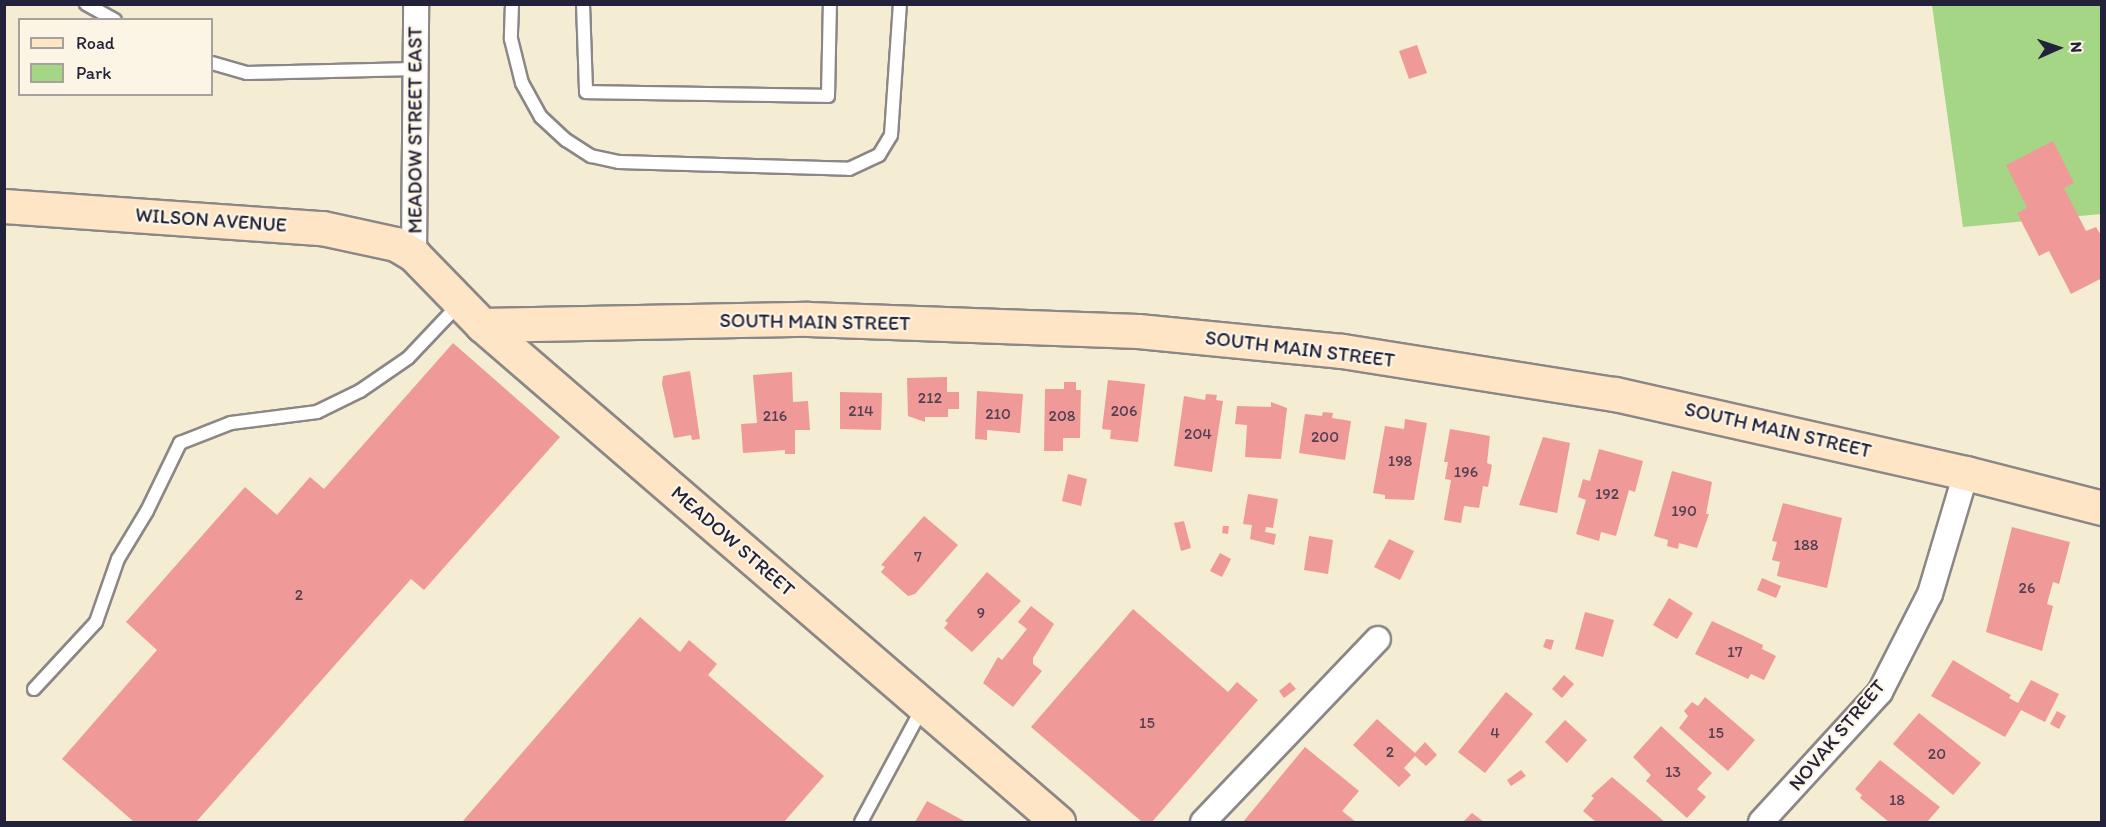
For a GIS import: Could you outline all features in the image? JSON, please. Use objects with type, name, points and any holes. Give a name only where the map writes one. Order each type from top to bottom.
[{"type":"main road","name":"WILSON AVENUE","points":[[4,206],[322,228],[396,244],[414,255]]},
{"type":"main road","name":"MEADOW STREET","points":[[414,255],[471,314],[924,706],[1050,820]]},
{"type":"main road","name":"SOUTH MAIN STREET","points":[[471,314],[808,319],[1138,331],[1342,351],[1615,394],[1966,473],[2102,508]]},
{"type":"street","name":"MEADOW STREET EAST","points":[[414,255],[416,4]]},
{"type":"street","name":"NOVAK STREET","points":[[1761,822],[1880,692],[1930,594],[1966,473]]},
{"type":"street","points":[[1203,822],[1378,639]]},
{"type":"lane","points":[[86,4],[111,18]]},
{"type":"lane","points":[[512,4],[512,39],[522,83],[541,117],[566,140],[591,156],[619,162],[849,169],[879,155],[891,135],[900,4]]},
{"type":"lane","points":[[583,4],[586,93],[828,96],[830,4]]},
{"type":"lane","points":[[213,63],[247,73],[415,69]]},
{"type":"lane","points":[[34,689],[96,622],[118,559],[147,511],[180,443],[231,423],[317,411],[360,391],[471,314]]},
{"type":"lane","points":[[861,822],[924,706]]},
{"type":"green space","points":[[1932,5],[2101,5],[2101,214],[1963,227]]},
{"type":"building","points":[[1417,45],[1427,73],[1409,79],[1399,51]]},
{"type":"building","points":[[2053,141],[2074,183],[2064,188],[2086,231],[2096,227],[2102,237],[2102,278],[2071,294],[2049,251],[2039,256],[2017,213],[2027,208],[2006,165]]},
{"type":"building","points":[[453,343],[560,437],[424,590],[411,579],[196,822],[134,822],[62,759],[157,650],[126,622],[245,487],[277,515],[310,477],[324,489]]},
{"type":"building","points":[[690,371],[700,439],[692,440],[691,435],[674,438],[662,384],[663,376]]},
{"type":"building","points":[[792,372],[793,402],[808,401],[810,430],[795,430],[795,454],[785,454],[785,450],[743,453],[741,424],[757,423],[753,375]]},
{"type":"building","points":[[947,377],[947,392],[959,392],[959,409],[948,409],[948,417],[925,417],[925,422],[908,416],[907,378]]},
{"type":"building","points":[[1108,380],[1145,384],[1138,442],[1110,439],[1111,430],[1102,429]]},
{"type":"building","points":[[1064,382],[1076,382],[1076,390],[1081,390],[1080,438],[1063,438],[1063,451],[1044,451],[1045,389],[1064,389]]},
{"type":"building","points":[[977,391],[1023,394],[1020,433],[987,430],[987,440],[975,439]]},
{"type":"building","points":[[840,392],[882,393],[881,430],[840,429]]},
{"type":"building","points":[[1206,394],[1217,395],[1216,400],[1223,401],[1212,472],[1174,466],[1184,396],[1205,400]]},
{"type":"building","points":[[1271,402],[1287,408],[1281,459],[1245,457],[1247,425],[1235,424],[1237,406],[1271,407]]},
{"type":"building","points":[[1323,412],[1333,413],[1332,418],[1351,421],[1345,460],[1299,453],[1305,414],[1322,416]]},
{"type":"building","points":[[1405,419],[1427,423],[1414,500],[1385,499],[1385,495],[1373,493],[1385,426],[1404,429]]},
{"type":"building","points":[[1450,429],[1490,436],[1487,463],[1492,465],[1488,487],[1483,486],[1479,508],[1464,506],[1461,523],[1444,520],[1451,480],[1445,479],[1448,462],[1444,462]]},
{"type":"building","points":[[1543,437],[1570,443],[1557,513],[1519,505]]},
{"type":"building","points":[[1599,449],[1643,461],[1635,492],[1629,490],[1616,536],[1601,532],[1599,541],[1576,534],[1586,500],[1578,497],[1583,479],[1590,481]]},
{"type":"building","points":[[1672,471],[1712,482],[1706,514],[1709,514],[1697,548],[1679,543],[1678,549],[1667,546],[1668,540],[1654,536]]},
{"type":"building","points":[[1068,474],[1087,479],[1081,506],[1062,501]]},
{"type":"building","points":[[1248,494],[1278,499],[1273,528],[1266,527],[1265,532],[1276,534],[1274,545],[1250,539],[1252,525],[1243,524]]},
{"type":"building","points":[[1783,503],[1842,518],[1827,588],[1777,576],[1780,562],[1772,560],[1777,542],[1772,541]]},
{"type":"building","points":[[924,516],[958,545],[915,594],[908,596],[881,572],[885,567],[881,565]]},
{"type":"building","points":[[1184,521],[1191,548],[1181,551],[1174,523]]},
{"type":"building","points":[[1223,526],[1229,526],[1228,534],[1222,533]]},
{"type":"building","points":[[2012,527],[2070,542],[2059,584],[2053,582],[2047,604],[2053,606],[2042,651],[1986,632]]},
{"type":"building","points":[[1309,536],[1333,540],[1328,574],[1304,570]]},
{"type":"building","points":[[1389,539],[1414,551],[1400,580],[1374,567]]},
{"type":"building","points":[[1220,553],[1231,559],[1222,577],[1210,571]]},
{"type":"building","points":[[987,572],[1021,601],[972,652],[944,628],[948,623],[945,621]]},
{"type":"building","points":[[1762,578],[1781,586],[1776,598],[1757,590]]},
{"type":"building","points":[[1669,598],[1693,613],[1677,639],[1653,625]]},
{"type":"building","points":[[1031,606],[1054,624],[1033,658],[1033,664],[1042,671],[1013,707],[983,683],[998,657],[1002,660],[1027,629],[1018,622]]},
{"type":"building","points":[[1133,609],[1228,692],[1237,682],[1258,700],[1152,822],[1142,822],[1031,727]]},
{"type":"building","points":[[1585,612],[1614,620],[1603,657],[1575,649]]},
{"type":"building","points":[[640,617],[680,652],[689,640],[717,664],[708,675],[824,776],[784,822],[462,822]]},
{"type":"building","points":[[1712,621],[1763,645],[1762,649],[1776,656],[1764,680],[1751,674],[1748,679],[1695,654]]},
{"type":"building","points":[[1546,639],[1554,640],[1551,650],[1543,647]]},
{"type":"building","points":[[1953,660],[2011,695],[2009,698],[2018,703],[2031,680],[2059,694],[2045,722],[2021,710],[2005,737],[1931,696]]},
{"type":"building","points":[[1564,675],[1574,684],[1562,698],[1552,689]]},
{"type":"building","points":[[1290,682],[1296,689],[1284,698],[1279,691]]},
{"type":"building","points":[[1506,692],[1533,714],[1485,773],[1458,752]]},
{"type":"building","points":[[1705,697],[1755,740],[1728,771],[1679,728],[1688,716],[1684,711],[1692,702],[1698,706]]},
{"type":"building","points":[[2057,711],[2066,716],[2059,729],[2050,724]]},
{"type":"building","points":[[1919,713],[1981,763],[1953,795],[1893,744]]},
{"type":"building","points":[[1377,719],[1415,753],[1425,742],[1437,755],[1426,766],[1415,756],[1404,768],[1411,775],[1399,787],[1353,745]]},
{"type":"building","points":[[1565,720],[1587,740],[1567,763],[1545,742]]},
{"type":"building","points":[[1661,726],[1712,773],[1697,789],[1706,797],[1687,818],[1646,781],[1651,775],[1633,757]]},
{"type":"building","points":[[1305,747],[1359,791],[1342,811],[1356,822],[1243,822]]},
{"type":"building","points":[[1880,760],[1940,807],[1927,822],[1889,822],[1860,798],[1862,795],[1855,789]]},
{"type":"building","points":[[1521,770],[1526,776],[1511,786],[1507,780]]},
{"type":"building","points":[[1612,777],[1665,822],[1596,822],[1583,811],[1594,798],[1591,796]]},
{"type":"building","points":[[927,801],[964,821],[915,822]]},
{"type":"building","points":[[1472,813],[1484,822],[1463,822]]}]
